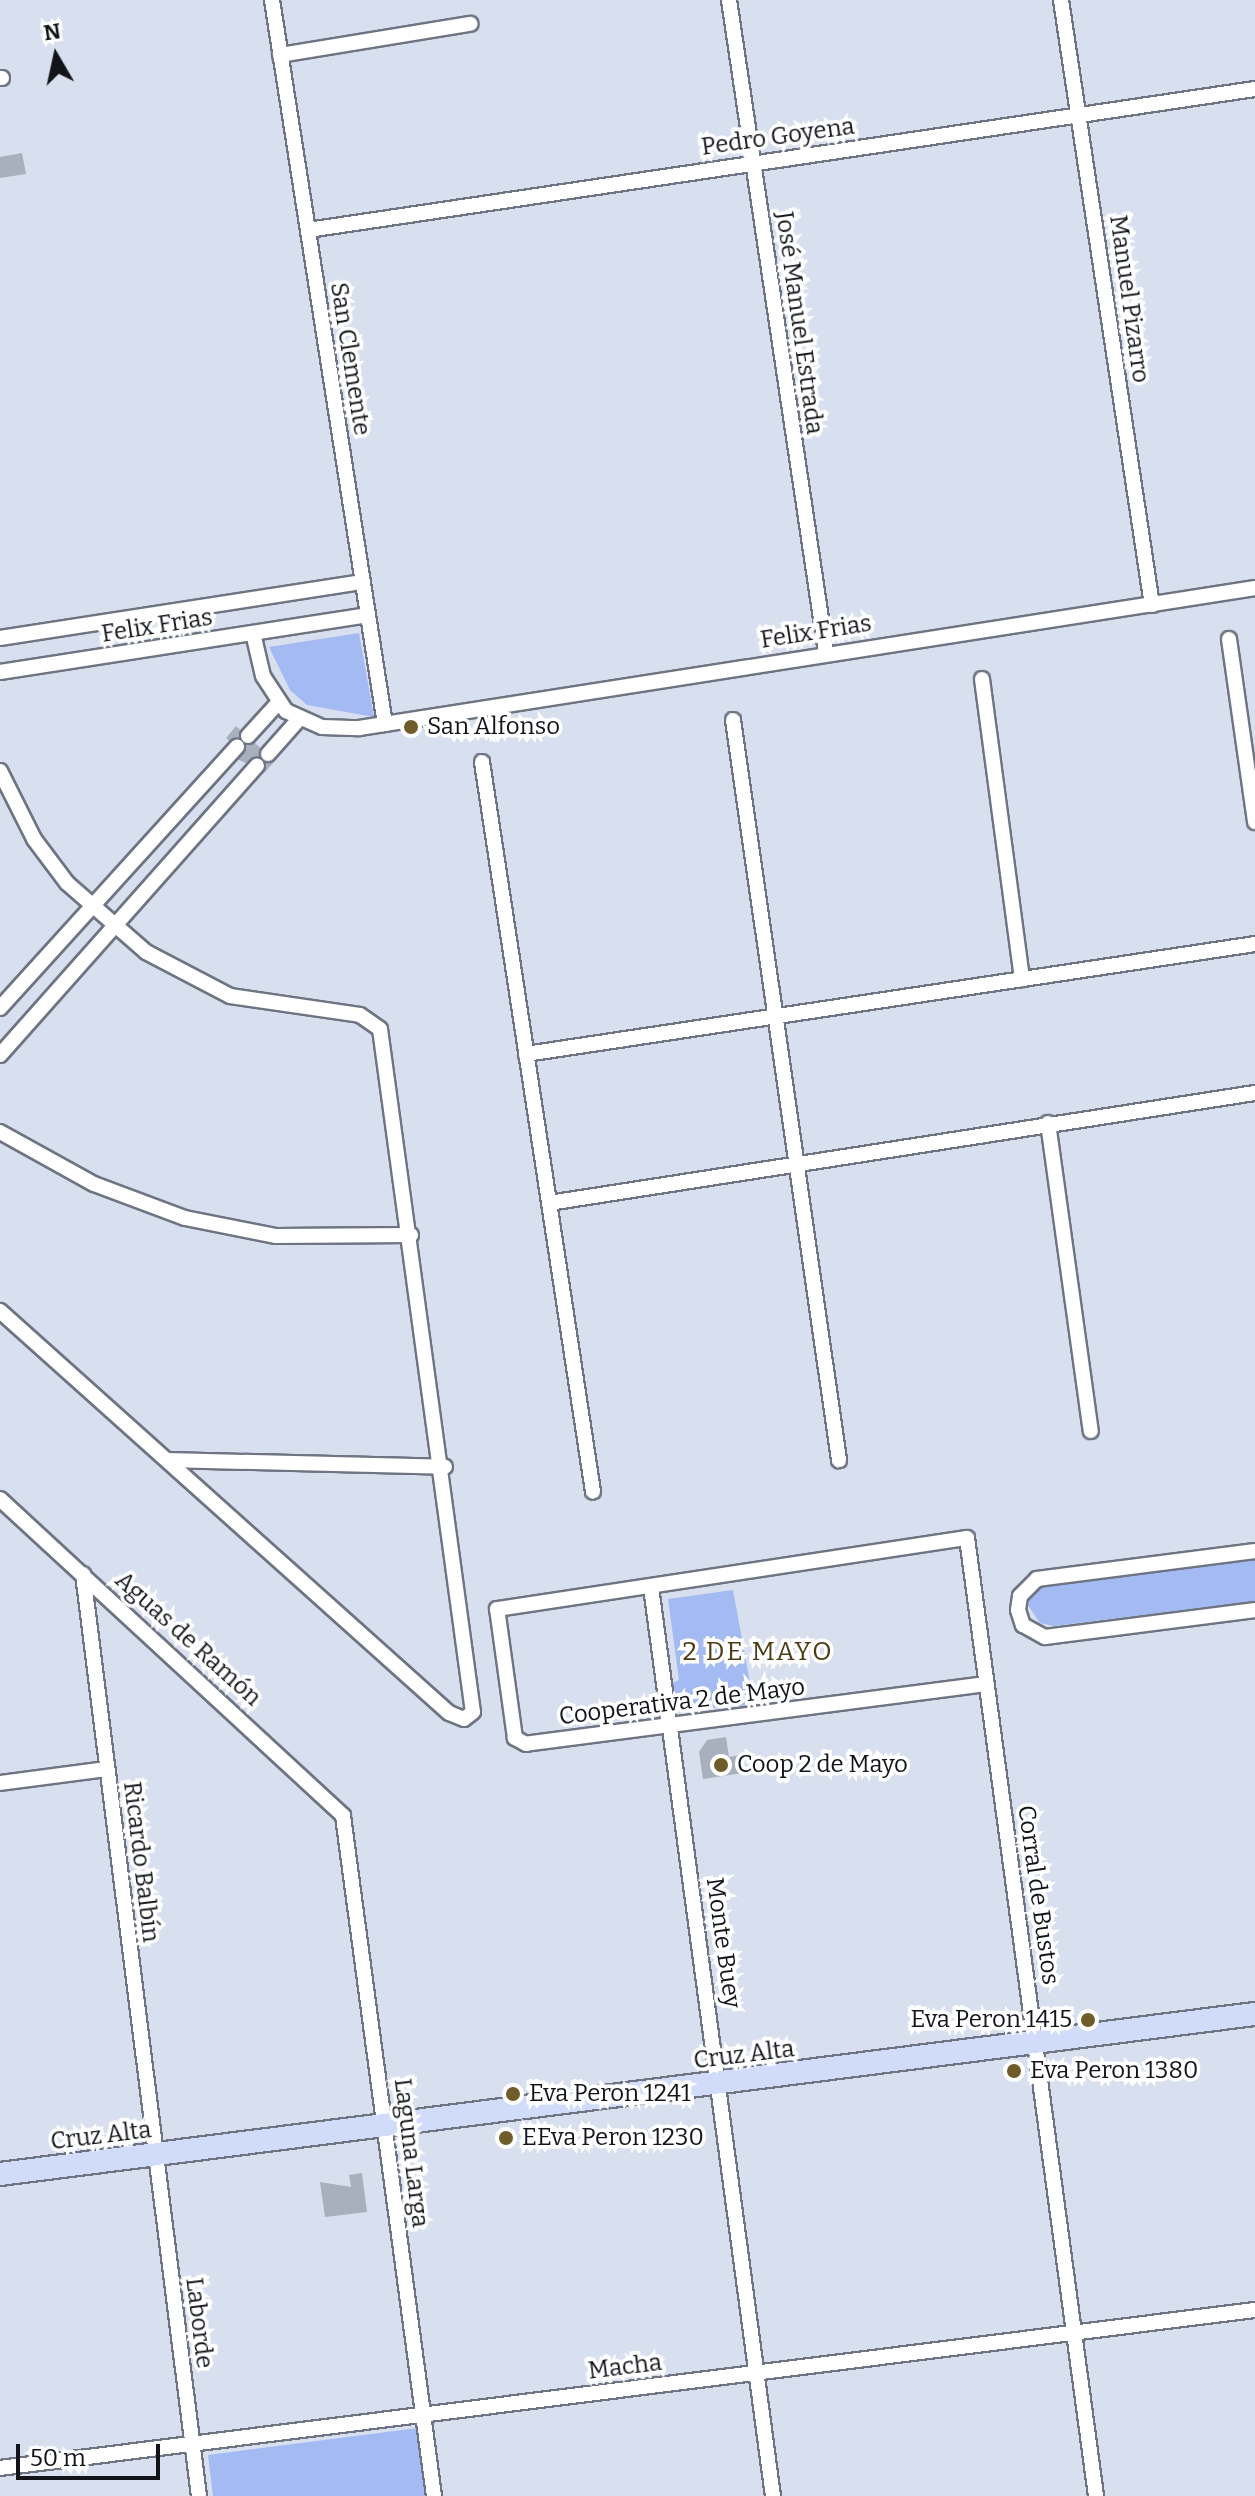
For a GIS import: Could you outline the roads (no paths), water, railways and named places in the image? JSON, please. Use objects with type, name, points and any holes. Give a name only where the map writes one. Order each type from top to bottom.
[{"type":"main road","name":"Cruz Alta","points":[[0,2174],[385,2128],[1255,2014]]},
{"type":"street","name":"San Clemente","points":[[272,0],[385,724]]},
{"type":"street","name":"José Manuel Estrada","points":[[729,0],[826,652]]},
{"type":"street","name":"Manuel Pizarro","points":[[1061,0],[1152,605]]},
{"type":"street","points":[[280,55],[470,24]]},
{"type":"street","name":"Pedro Goyena","points":[[308,230],[1255,89]]},
{"type":"street","name":"Felix Frias","points":[[0,638],[363,582]]},
{"type":"street","name":"Felix Frias","points":[[300,718],[335,728],[385,724],[826,652],[1255,588]]},
{"type":"street","name":"Felix Frias","points":[[0,672],[367,615]]},
{"type":"street","points":[[0,1055],[300,718],[278,703],[253,633]]},
{"type":"street","points":[[1229,639],[1250,746],[1255,822]]},
{"type":"street","points":[[982,679],[1022,979]]},
{"type":"street","points":[[0,1008],[278,703]]},
{"type":"street","points":[[733,720],[839,1460]]},
{"type":"street","points":[[482,762],[593,1492]]},
{"type":"street","points":[[0,771],[34,839],[90,909],[112,928],[230,996],[377,1023],[411,1235],[478,1703],[464,1719],[449,1713],[0,1311]]},
{"type":"street","points":[[526,1054],[1255,944]]},
{"type":"street","points":[[549,1203],[1255,1093]]},
{"type":"street","points":[[1048,1123],[1091,1431]]},
{"type":"street","points":[[0,1132],[94,1184],[185,1218],[276,1236],[411,1235]]},
{"type":"street","points":[[167,1460],[261,1468],[445,1467]]},
{"type":"street","name":"Aguas de Ramón","points":[[0,1499],[343,1816]]},
{"type":"street","name":"Corral de Bustos","points":[[651,1587],[967,1538],[1038,2043],[1096,2496]]},
{"type":"street","points":[[1255,1551],[1037,1579],[1020,1596],[1018,1610],[1023,1625],[1045,1637],[1255,1610]]},
{"type":"street","name":"Ricardo Balbín","points":[[83,1574],[156,2156]]},
{"type":"street","name":"Cooperativa 2 de Mayo","points":[[651,1587],[500,1605],[515,1738],[526,1744],[986,1684]]},
{"type":"street","name":"Monte Buey","points":[[651,1587],[773,2496]]},
{"type":"street","points":[[0,1783],[107,1769]]},
{"type":"street","name":"Laguna Larga","points":[[343,1816],[434,2496]]},
{"type":"street","name":"Laborde","points":[[156,2156],[199,2496]]},
{"type":"street","name":"Macha","points":[[0,2468],[1255,2310]]},
{"type":"place","name":"San Alfonso","points":[[411,727]]},
{"type":"place","name":"Coop 2 de Mayo","points":[[721,1765]]},
{"type":"place","name":"Eva Peron 1415","points":[[1088,2020]]},
{"type":"place","name":"Eva Peron 1380","points":[[1014,2071]]},
{"type":"place","name":"Eva Peron 1241","points":[[513,2094]]},
{"type":"place","name":"EEva Peron 1230","points":[[506,2138]]},
{"type":"district","name":"2 DE MAYO","points":[[758,1652]]}]
